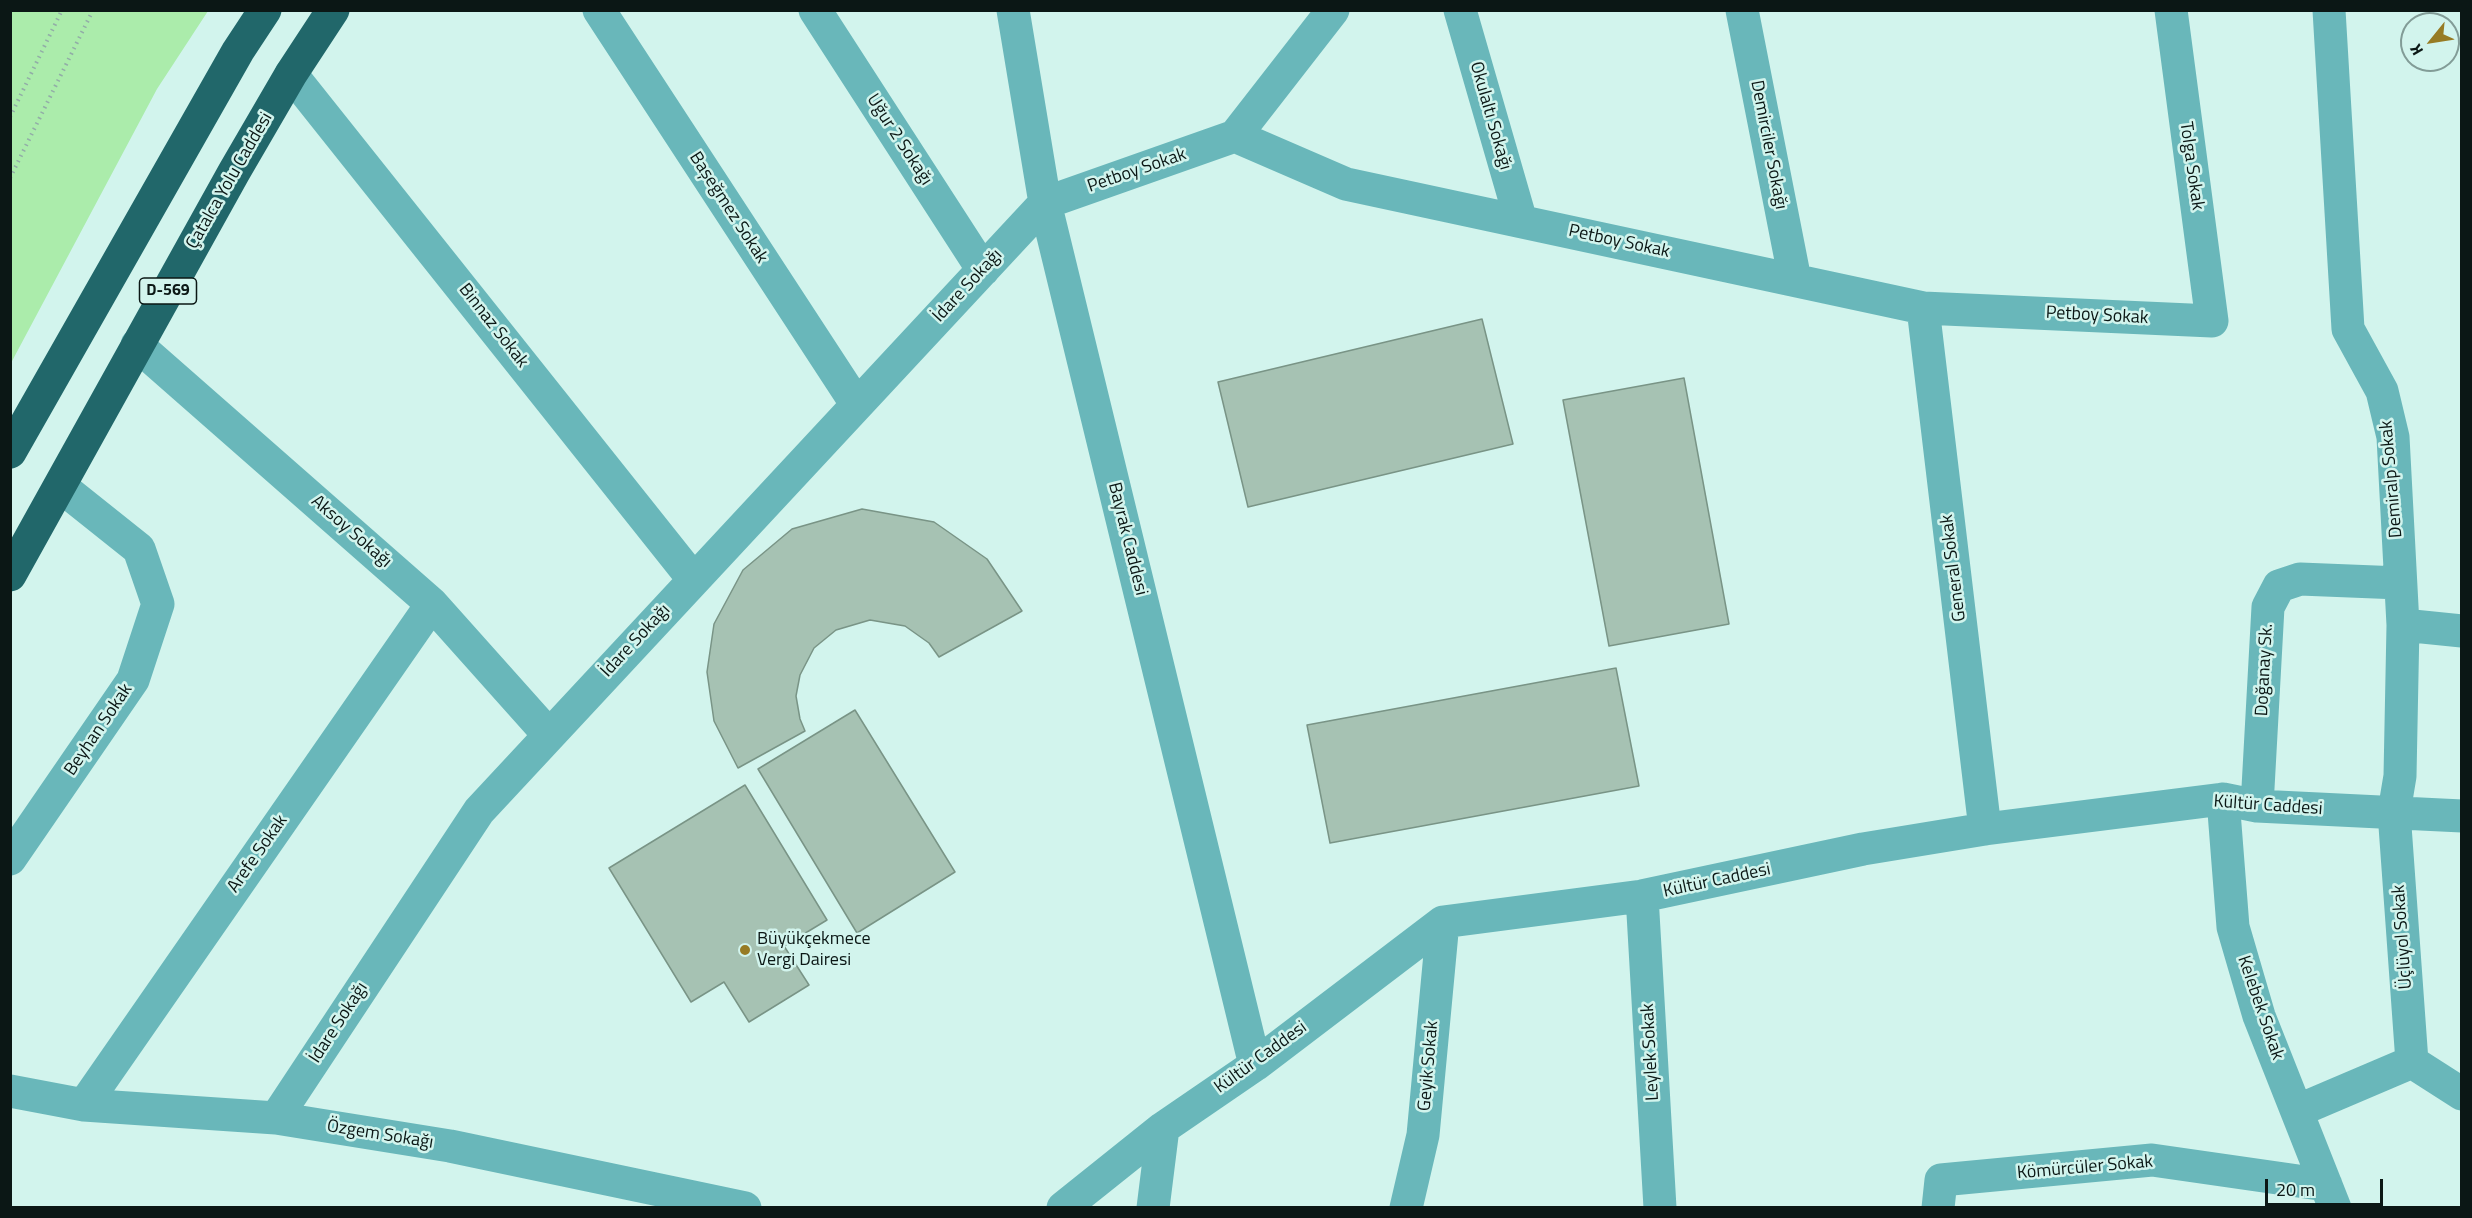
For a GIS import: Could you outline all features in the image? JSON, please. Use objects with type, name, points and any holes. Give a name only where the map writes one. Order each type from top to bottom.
[{"type":"highway","points":[[10,452],[238,51],[265,10]]},
{"type":"highway","name":"Çatalca Yolu Caddesi","points":[[10,575],[291,74],[333,10]]},
{"type":"street","name":"Başeğmez Sokak","points":[[599,10],[857,405]]},
{"type":"street","name":"Uğur 2 Sokağı","points":[[815,10],[983,270]]},
{"type":"street","name":"Bayrak Caddesi","points":[[1013,10],[1045,203],[1255,1065]]},
{"type":"street","points":[[1234,136],[1334,10]]},
{"type":"street","name":"Okulaltı Sokağı","points":[[1460,10],[1521,221]]},
{"type":"street","name":"Demirciler Sokağı","points":[[1742,10],[1795,280]]},
{"type":"street","name":"Tolga Sokak","points":[[2171,10],[2212,321]]},
{"type":"street","name":"Demiralp Sokak","points":[[2330,10],[2348,329],[2382,391],[2393,437],[2403,625],[2400,776],[2394,812]]},
{"type":"street","name":"Binnaz Sokak","points":[[291,74],[694,580]]},
{"type":"street","name":"Petboy Sokak","points":[[1045,203],[1234,136],[1346,184],[1923,308],[2212,321]]},
{"type":"street","name":"İdare Sokağı","points":[[276,1118],[479,811],[1045,203]]},
{"type":"street","name":"General Sokak","points":[[1923,308],[1985,828]]},
{"type":"street","name":"Aksoy Sokağı","points":[[138,345],[432,604],[549,735]]},
{"type":"street","name":"Beyhan Sokak","points":[[10,859],[133,680],[158,604],[139,549],[60,486]]},
{"type":"street","name":"Doğanay Sk.","points":[[2258,806],[2268,607],[2279,586],[2300,579],[2400,583]]},
{"type":"street","name":"Arefe Sokak","points":[[84,1105],[432,604]]},
{"type":"street","points":[[2403,625],[2462,631]]},
{"type":"street","name":"Kültür Caddesi","points":[[1063,1208],[1163,1128],[1255,1065],[1443,922],[1642,896],[1863,849],[1985,828],[2223,799],[2258,806],[2462,816]]},
{"type":"street","name":"Kelebek Sokak","points":[[2223,799],[2234,927],[2259,1016],[2331,1196]]},
{"type":"street","name":"Üçlüyol Sokak","points":[[2394,812],[2412,1062]]},
{"type":"street","name":"Leylek Sokak","points":[[1642,896],[1660,1208]]},
{"type":"street","name":"Geyik Sokak","points":[[1406,1208],[1423,1135],[1443,922]]},
{"type":"street","points":[[2297,1111],[2412,1062],[2462,1094]]},
{"type":"street","name":"Özgem Sokağı","points":[[10,1091],[84,1105],[276,1118],[450,1146],[745,1208]]},
{"type":"street","points":[[1153,1208],[1163,1128]]},
{"type":"street","name":"Kömürcüler Sokak","points":[[1938,1208],[1941,1180],[2152,1160],[2331,1196]]},
{"type":"path","points":[[10,117],[62,10]]},
{"type":"path","points":[[10,178],[93,10]]},
{"type":"green space","points":[[11,10],[208,11],[157,89],[11,363]]},
{"type":"building","points":[[1482,319],[1513,444],[1248,507],[1218,382]]},
{"type":"building","points":[[1684,378],[1729,624],[1609,646],[1563,400]]},
{"type":"building","points":[[862,509],[934,522],[987,559],[1022,611],[939,657],[929,643],[905,626],[870,620],[836,630],[814,648],[800,675],[796,696],[800,719],[805,731],[738,768],[714,721],[707,672],[714,624],[743,570],[792,529]]},
{"type":"building","points":[[1616,668],[1639,786],[1330,843],[1307,725]]},
{"type":"building","points":[[855,710],[955,872],[857,933],[758,769]]},
{"type":"building","points":[[745,785],[827,920],[784,946],[809,985],[749,1022],[724,982],[691,1002],[609,868]]},
{"type":"place","name":"Büyükçekmece Vergi Dairesi","points":[[745,950]]}]
